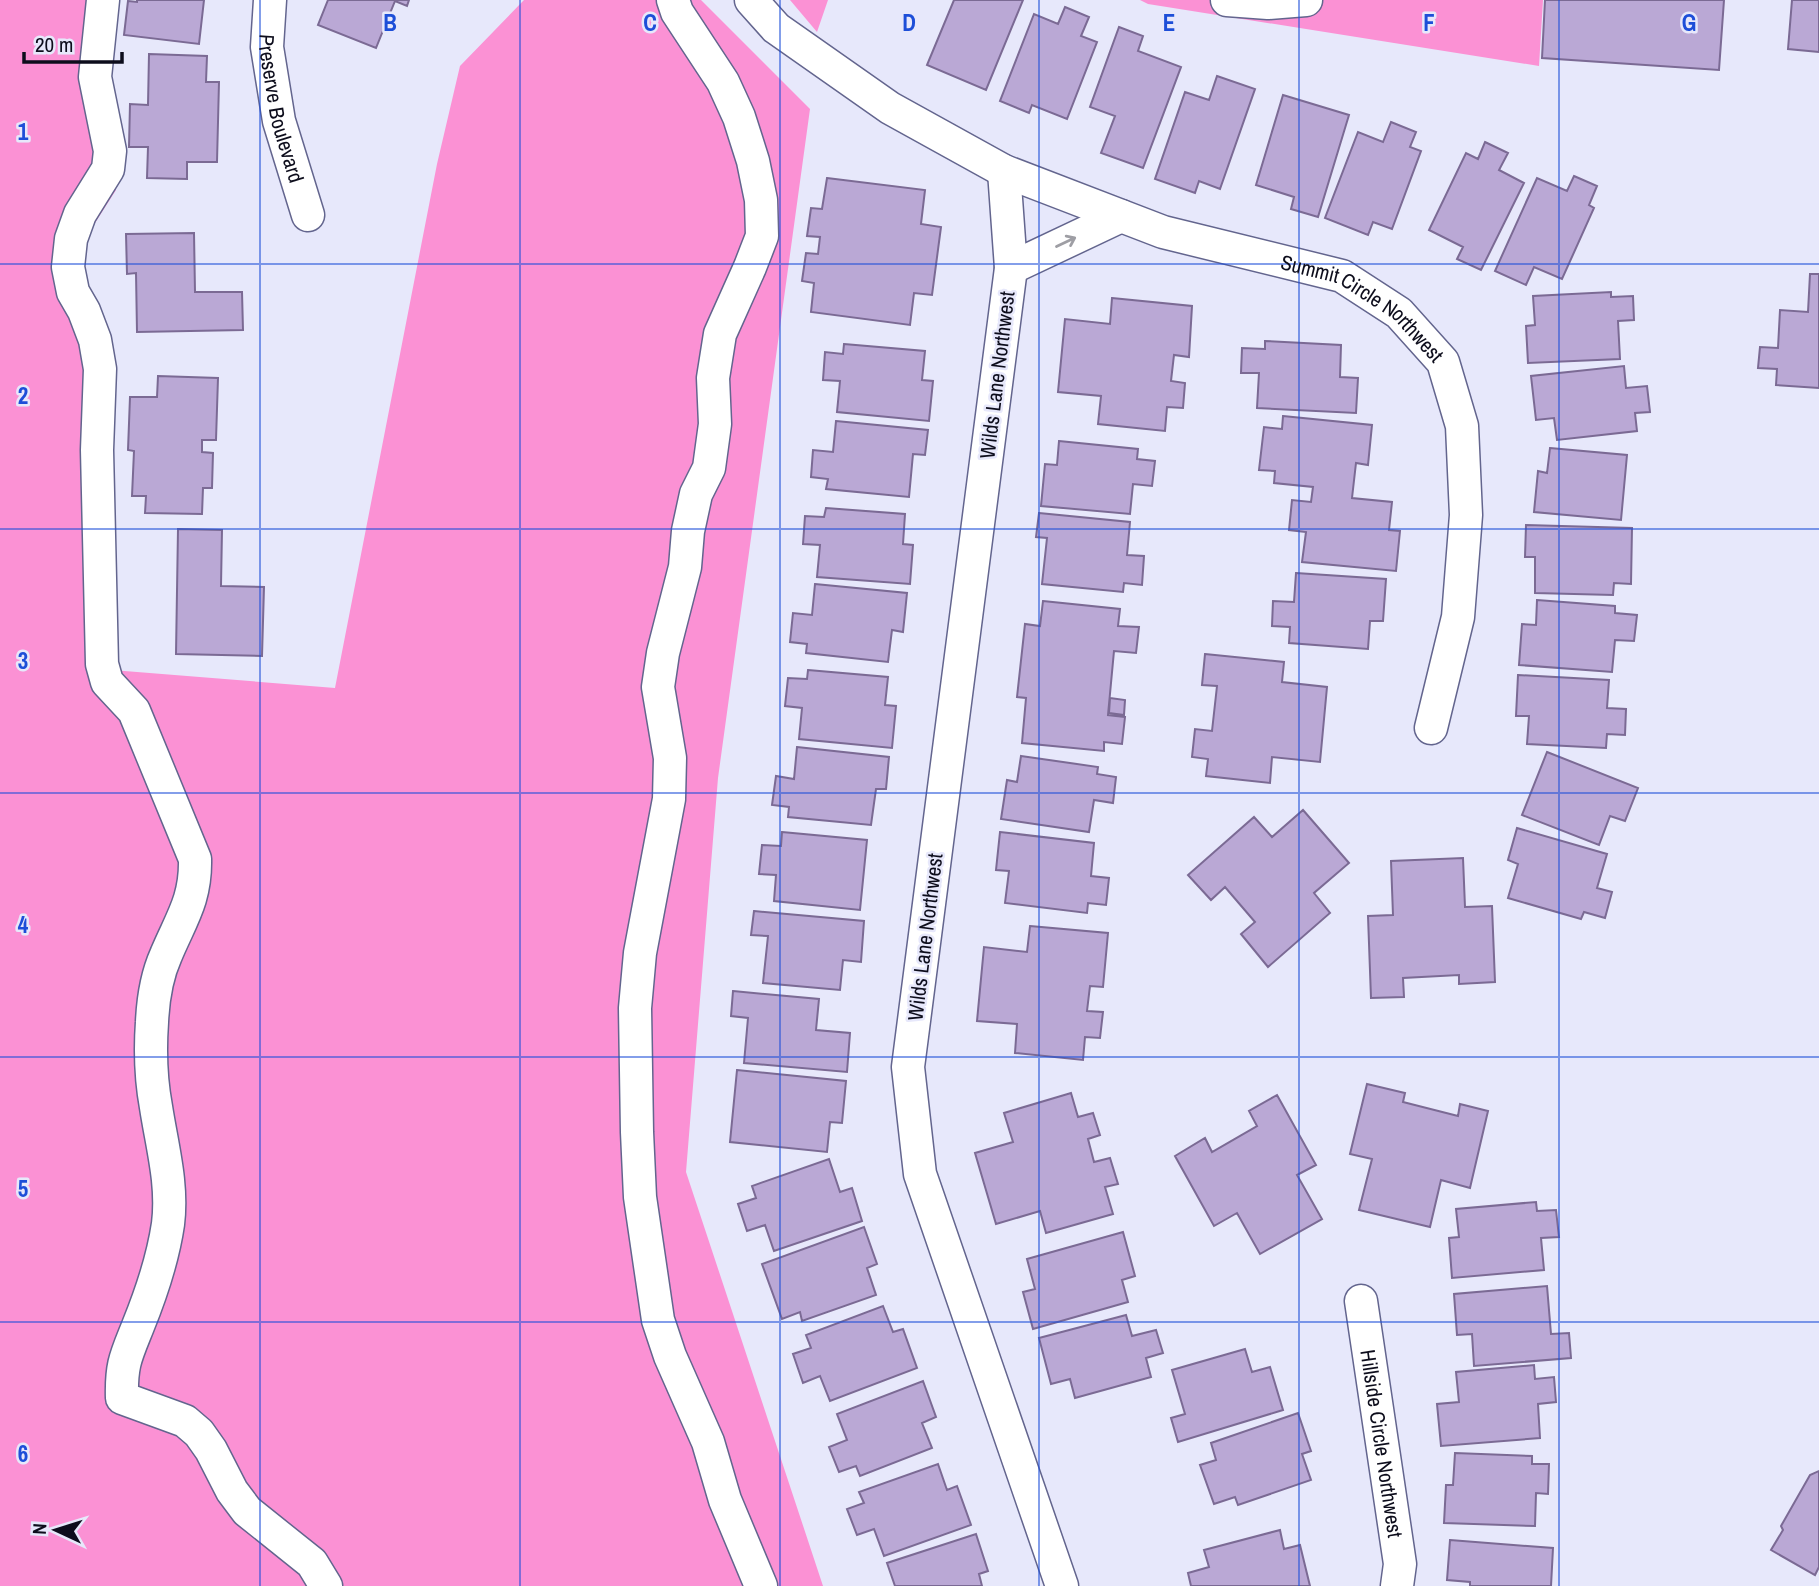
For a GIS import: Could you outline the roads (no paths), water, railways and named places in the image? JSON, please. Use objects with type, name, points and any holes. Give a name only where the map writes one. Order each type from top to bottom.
[{"type":"street","points":[[103,0],[95,76],[110,152],[108,169],[80,214],[71,239],[68,267],[73,292],[95,340],[100,369],[97,450],[102,664],[107,682],[134,711],[195,859],[195,882],[189,906],[166,956],[156,987],[152,1023],[155,1104],[167,1169],[168,1224],[148,1296],[126,1353],[121,1373],[122,1398],[162,1411],[199,1433],[232,1491],[247,1511],[312,1563],[326,1586]]},
{"type":"street","name":"Preserve Boulevard","points":[[270,0],[268,47],[279,121],[308,215]]},
{"type":"street","points":[[673,0],[677,12],[723,82],[739,117],[753,161],[761,200],[762,236],[720,334],[713,378],[715,425],[709,468],[696,494],[688,531],[685,567],[663,653],[658,687],[670,758],[669,799],[646,916],[636,994],[636,1132],[640,1197],[658,1320],[670,1356],[708,1442],[725,1500],[761,1586]]},
{"type":"street","points":[[751,0],[776,28],[890,108],[1004,171]]},
{"type":"street","points":[[1227,0],[1268,3],[1306,0]]},
{"type":"street","name":"Summit Circle Northwest","points":[[1004,171],[1163,232],[1342,276],[1399,313],[1443,362],[1462,426],[1466,514],[1458,617],[1431,728]]},
{"type":"street","name":"Wilds Lane Northwest","points":[[1004,171],[1011,268],[908,1067],[920,1174],[1062,1586]]},
{"type":"street","name":"Wilds Lane Northwest","points":[[1011,268],[1121,216]]},
{"type":"street","name":"Hillside Circle Northwest","points":[[1361,1301],[1400,1564],[1397,1586]]}]
